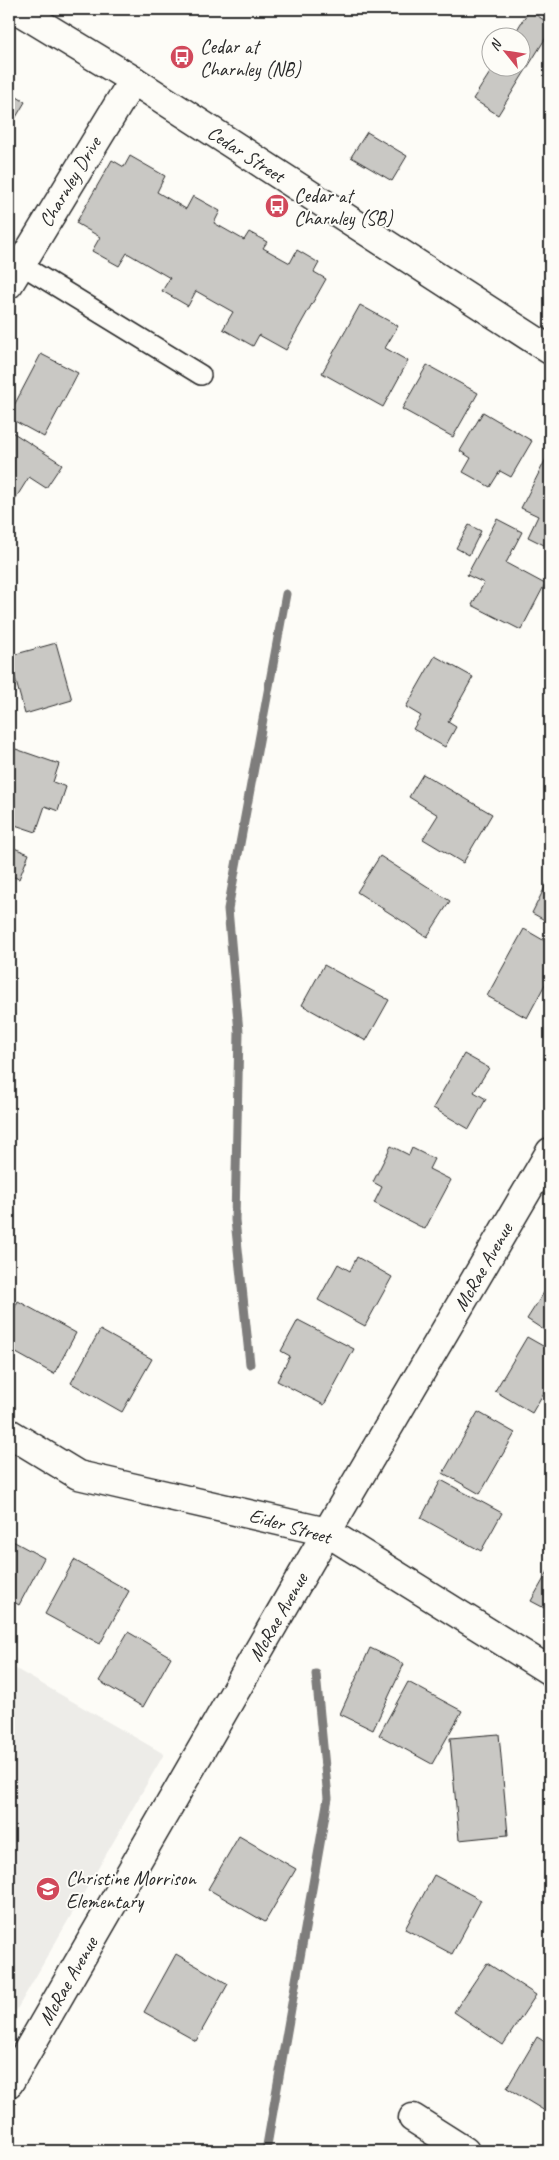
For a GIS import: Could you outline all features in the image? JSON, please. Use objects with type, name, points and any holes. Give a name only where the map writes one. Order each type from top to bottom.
[{"type":"street","name":"Cedar Street","points":[[16,9],[132,80],[550,350]]},
{"type":"street","name":"Charnley Drive","points":[[14,274],[132,80]]},
{"type":"street","name":"McRae Avenue","points":[[9,2083],[327,1532],[550,1152]]},
{"type":"street","name":"Eider Street","points":[[9,1433],[78,1475],[327,1532],[550,1671]]},
{"type":"street","points":[[413,2118],[465,2151]]},
{"type":"lane","points":[[14,274],[201,375]]},
{"type":"shaded area","name":"Christine Morrison Elementary","points":[[9,1665],[164,1754],[9,2023]]},
{"type":"building","points":[[529,10],[550,24],[550,31],[532,60],[532,28],[518,28]]},
{"type":"building","points":[[487,78],[521,78],[498,115],[473,99]]},
{"type":"building","points":[[9,92],[25,102],[9,129]]},
{"type":"building","points":[[367,132],[407,156],[392,181],[351,157]]},
{"type":"building","points":[[130,156],[165,176],[157,192],[186,209],[193,196],[220,211],[214,223],[244,240],[249,232],[267,242],[263,248],[290,263],[297,250],[319,263],[314,272],[326,279],[286,350],[259,335],[253,346],[223,329],[233,312],[196,291],[188,306],[162,291],[170,278],[127,253],[119,266],[92,251],[100,237],[76,223],[112,160],[124,167]]},
{"type":"building","points":[[360,305],[398,326],[385,348],[408,361],[383,407],[322,373]]},
{"type":"building","points":[[41,354],[78,373],[44,437],[9,418]]},
{"type":"building","points":[[427,365],[478,393],[453,437],[402,409]]},
{"type":"building","points":[[483,412],[532,441],[511,477],[500,471],[490,487],[463,472],[471,458],[460,451]]},
{"type":"building","points":[[9,430],[62,464],[46,488],[29,477],[9,509]]},
{"type":"building","points":[[550,451],[550,548],[528,537],[538,516],[521,508]]},
{"type":"building","points":[[497,519],[522,532],[506,563],[545,584],[521,630],[472,605],[484,583],[467,575]]},
{"type":"building","points":[[469,525],[481,531],[469,555],[456,548]]},
{"type":"building","points":[[56,643],[72,700],[25,714],[9,656]]},
{"type":"building","points":[[435,656],[473,677],[448,722],[456,727],[445,747],[413,729],[421,716],[406,707]]},
{"type":"building","points":[[10,747],[59,764],[53,782],[66,787],[58,811],[45,806],[36,832],[9,823]]},
{"type":"building","points":[[423,774],[492,814],[463,863],[423,839],[438,815],[409,797]]},
{"type":"building","points":[[9,846],[29,854],[19,879],[9,875]]},
{"type":"building","points":[[380,856],[450,901],[427,937],[357,892]]},
{"type":"building","points":[[550,877],[550,923],[532,913]]},
{"type":"building","points":[[524,929],[550,944],[550,975],[527,1018],[487,996]]},
{"type":"building","points":[[324,965],[389,1000],[366,1041],[302,1005]]},
{"type":"building","points":[[464,1054],[489,1068],[474,1092],[486,1099],[469,1129],[433,1108]]},
{"type":"building","points":[[391,1146],[409,1155],[412,1148],[434,1159],[429,1169],[451,1180],[425,1229],[374,1203],[382,1187],[373,1182]]},
{"type":"building","points":[[357,1257],[392,1277],[365,1326],[318,1300],[338,1264],[350,1271]]},
{"type":"building","points":[[550,1283],[550,1334],[527,1319]]},
{"type":"building","points":[[18,1301],[76,1333],[54,1374],[9,1349],[9,1319]]},
{"type":"building","points":[[298,1320],[354,1349],[324,1405],[277,1381],[290,1356],[281,1351]]},
{"type":"building","points":[[100,1330],[152,1359],[122,1412],[71,1383]]},
{"type":"building","points":[[527,1337],[550,1350],[550,1382],[532,1413],[495,1391]]},
{"type":"building","points":[[478,1412],[515,1433],[480,1494],[443,1473]]},
{"type":"building","points":[[441,1480],[502,1513],[481,1551],[421,1518]]},
{"type":"building","points":[[9,1539],[44,1558],[19,1605],[9,1599]]},
{"type":"building","points":[[74,1560],[129,1591],[100,1644],[45,1614]]},
{"type":"building","points":[[550,1568],[550,1611],[531,1601]]},
{"type":"building","points":[[128,1632],[171,1657],[143,1707],[99,1681]]},
{"type":"building","points":[[370,1648],[404,1664],[373,1730],[340,1714]]},
{"type":"building","points":[[408,1682],[462,1711],[432,1764],[379,1735]]},
{"type":"building","points":[[499,1734],[508,1835],[459,1840],[450,1738]]},
{"type":"building","points":[[239,1836],[296,1869],[265,1922],[208,1889]]},
{"type":"building","points":[[434,1875],[481,1900],[452,1954],[405,1929]]},
{"type":"building","points":[[176,1954],[228,1984],[196,2041],[144,2012]]},
{"type":"building","points":[[487,1963],[536,1995],[503,2045],[454,2012]]},
{"type":"building","points":[[537,2037],[550,2045],[550,2114],[507,2088]]},
{"type":"waterway","points":[[250,1364],[235,1220],[239,1032],[228,909],[286,594]]},
{"type":"waterway","points":[[266,2151],[328,1798],[316,1674]]},
{"type":"place","name":"Cedar at Charnley (NB)","points":[[182,57]]},
{"type":"place","name":"Cedar at Charnley (SB)","points":[[277,206]]},
{"type":"place","name":"Christine Morrison Elementary","points":[[48,1889]]}]
